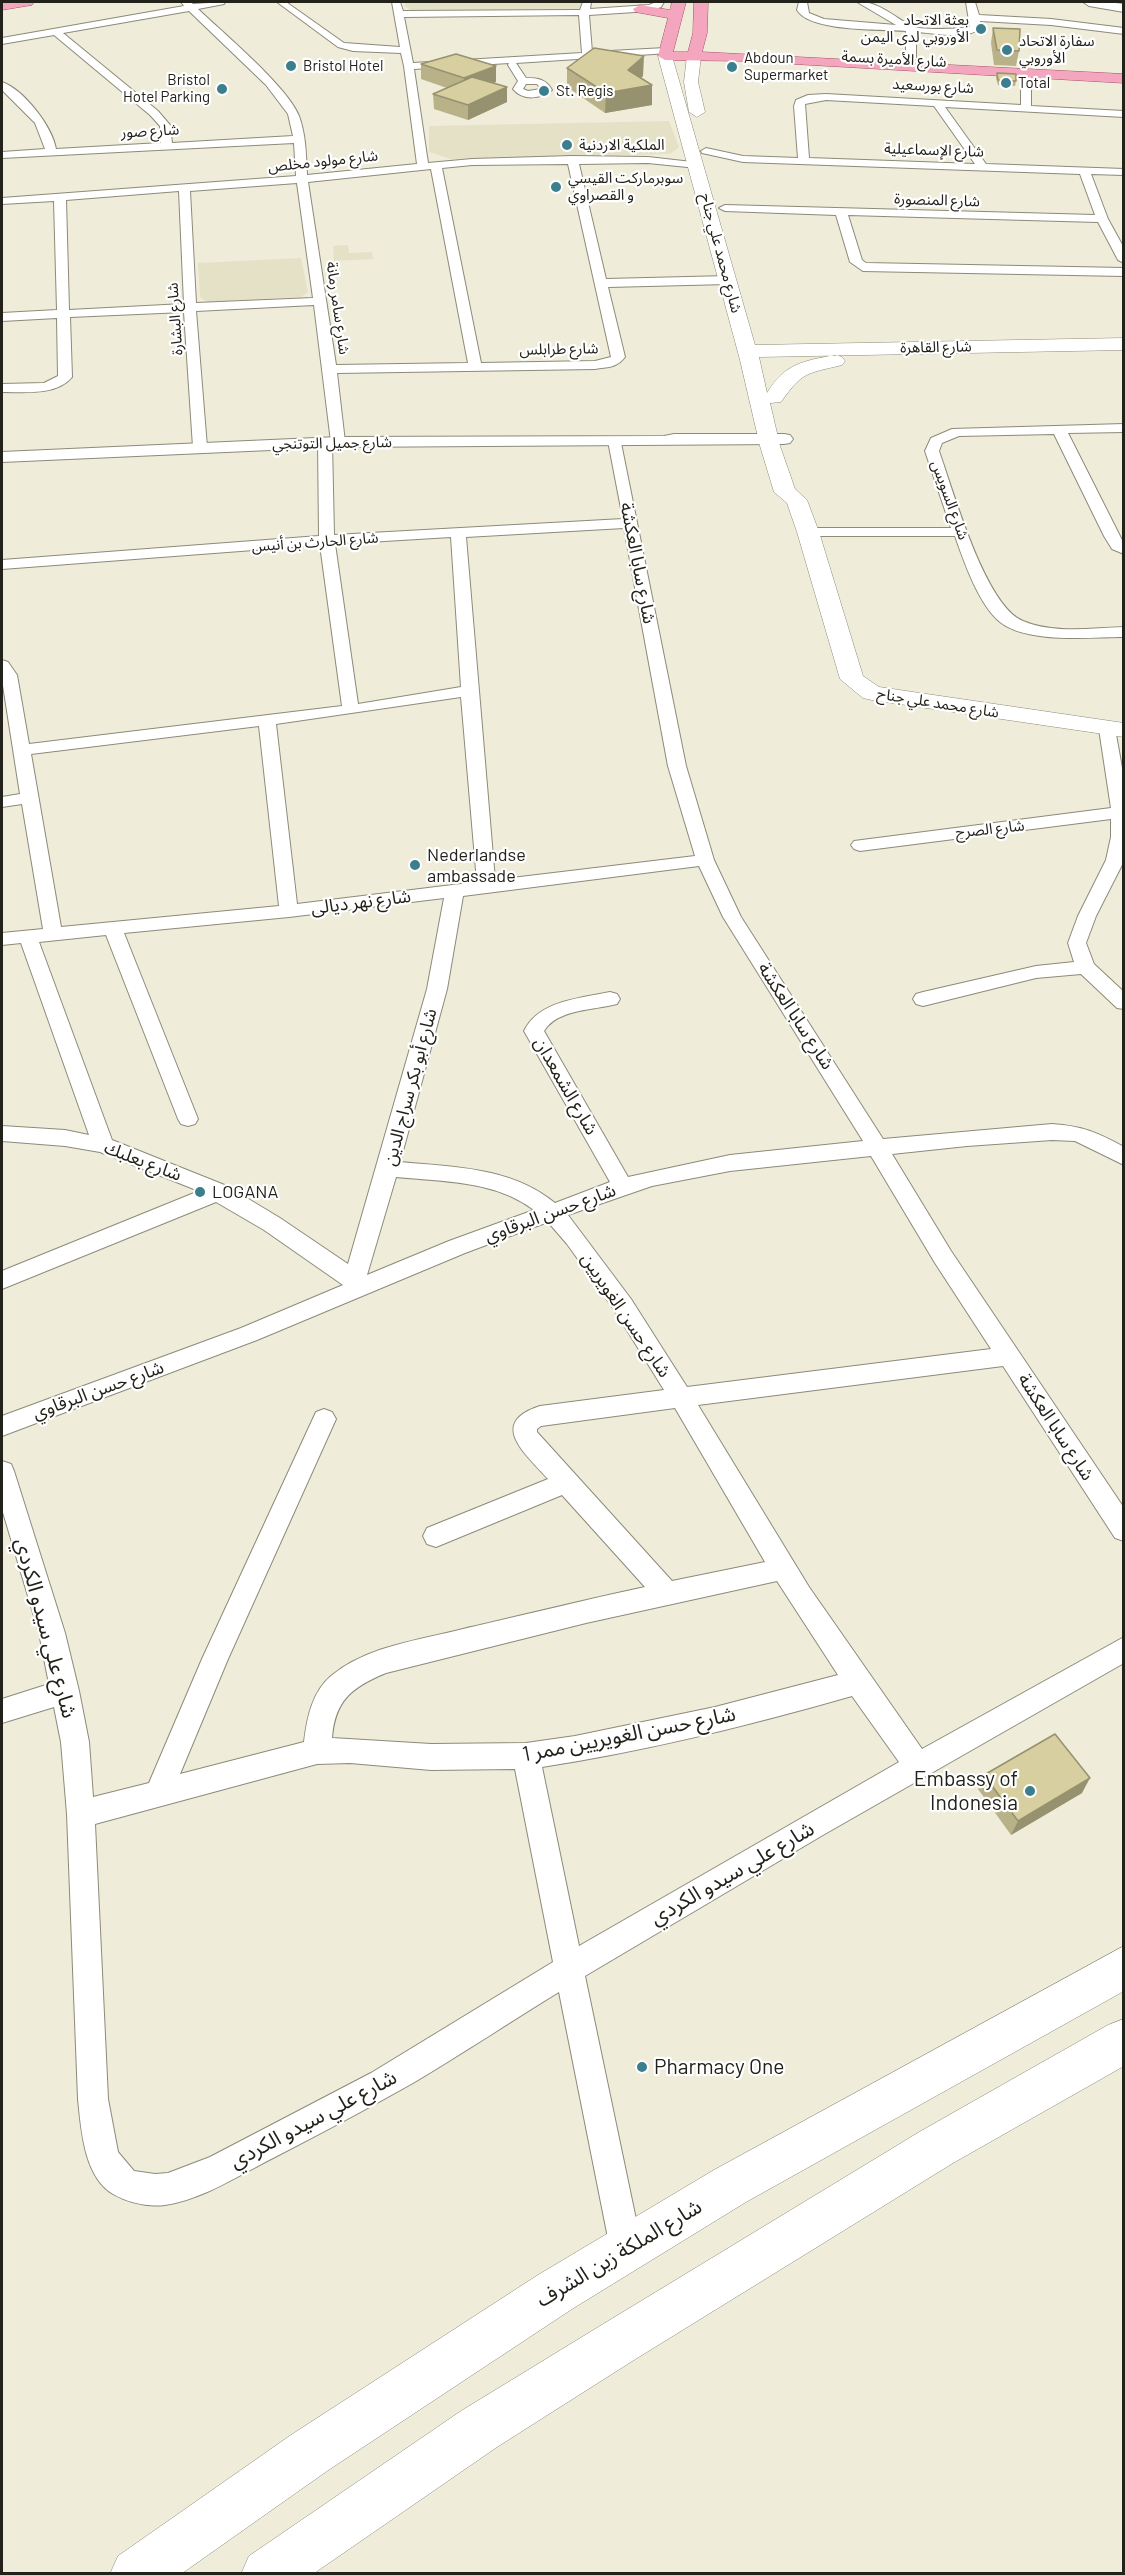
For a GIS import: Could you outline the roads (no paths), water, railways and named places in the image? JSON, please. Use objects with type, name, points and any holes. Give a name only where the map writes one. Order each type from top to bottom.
[{"type":"main road","points":[[2,6],[27,2]]},
{"type":"main road","name":"شارع محمد علي جناح","points":[[701,2],[700,33],[691,82],[698,156],[725,208],[777,442],[785,492],[796,500],[808,532],[852,679],[863,689],[884,695],[1115,730]]},
{"type":"main road","points":[[640,9],[677,8],[665,54]]},
{"type":"main road","points":[[700,33],[702,39],[711,46],[737,53]]},
{"type":"main road","points":[[691,82],[701,66],[737,53]]},
{"type":"main road","name":"شارع الأميرة بسمة","points":[[665,54],[737,53],[911,59],[1124,71]]},
{"type":"main road","name":"شارع الأميرة بسمة","points":[[737,53],[1124,79]]},
{"type":"main road","name":"شارع محمد علي جناح","points":[[665,54],[698,156],[728,280],[774,398],[777,442]]},
{"type":"main road","points":[[748,307],[769,328],[845,353]]},
{"type":"main road","name":"شارع القاهرة","points":[[756,355],[1124,344]]},
{"type":"main road","points":[[774,398],[784,380],[791,373],[845,353]]},
{"type":"main road","name":"شارع القاهرة","points":[[845,353],[1124,354]]},
{"type":"main road","name":"شارع الملكة زين الشرف","points":[[136,2574],[318,2446],[492,2332],[626,2248],[730,2186],[1124,1967]]},
{"type":"main road","points":[[267,2574],[479,2429],[617,2343],[938,2147],[1124,2041]]},
{"type":"street","points":[[2,41],[188,4],[221,2]]},
{"type":"street","points":[[281,2],[341,45],[363,49],[405,50]]},
{"type":"street","points":[[396,2],[475,366]]},
{"type":"street","points":[[400,14],[585,7],[640,9],[654,7],[660,2]]},
{"type":"street","points":[[803,2],[803,13],[815,20],[910,29],[972,31],[976,27],[971,2]]},
{"type":"street","points":[[862,2],[910,29]]},
{"type":"street","points":[[1089,2],[1124,8]]},
{"type":"street","name":"شارع سامر رمانة","points":[[188,4],[270,83],[293,114],[299,139],[330,369],[331,442],[327,540],[351,710]]},
{"type":"street","points":[[585,7],[586,57]]},
{"type":"street","points":[[975,18],[1051,22],[1124,31]]},
{"type":"street","points":[[910,29],[911,59]]},
{"type":"street","points":[[55,31],[154,112],[165,125],[167,145]]},
{"type":"street","points":[[409,66],[665,54]]},
{"type":"street","points":[[454,64],[465,68],[590,61],[614,55]]},
{"type":"street","points":[[513,65],[523,81]]},
{"type":"street","points":[[1026,74],[1026,108]]},
{"type":"street","points":[[2,85],[39,121],[48,136],[51,152]]},
{"type":"street","name":"شارع بورسعيد","points":[[804,160],[800,106],[802,99],[826,97],[1124,114]]},
{"type":"street","points":[[937,103],[983,167]]},
{"type":"street","name":"شارع صور","points":[[2,155],[299,139]]},
{"type":"street","name":"شارع الإسماعيلية","points":[[698,156],[1124,172]]},
{"type":"street","name":"شارع مولود مخلص","points":[[2,201],[303,179],[430,165],[572,159],[648,160],[698,156]]},
{"type":"street","name":"شارع طرابلس","points":[[330,369],[595,365],[614,362],[618,357],[572,159]]},
{"type":"street","name":"شارع الإسماعيلية","points":[[717,166],[743,159]]},
{"type":"street","points":[[1084,170],[1102,219],[1124,260]]},
{"type":"street","name":"شارع البشارة","points":[[184,188],[200,447]]},
{"type":"street","points":[[2,388],[48,386],[60,382],[65,377],[60,197]]},
{"type":"street","name":"شارع المنصورة","points":[[725,208],[1102,219]]},
{"type":"street","points":[[841,212],[856,262],[863,267],[1124,272]]},
{"type":"street","points":[[602,283],[728,280]]},
{"type":"street","points":[[2,317],[320,301]]},
{"type":"street","name":"شارع السويس","points":[[1124,428],[957,432],[936,441],[932,451],[960,532],[995,608],[1006,619],[1034,629],[1124,632]]},
{"type":"street","points":[[1059,429],[1111,536],[1117,546],[1124,550]]},
{"type":"street","name":"شارع سابا العكشة","points":[[615,441],[677,766],[705,860],[732,917],[836,1079],[943,1257],[1124,1530]]},
{"type":"street","name":"شارع جميل التوتنجي","points":[[2,457],[331,442],[663,441],[671,445],[777,442]]},
{"type":"street","name":"شارع الحارث بن أنيس","points":[[2,565],[327,540],[630,523]]},
{"type":"street","points":[[808,532],[960,532]]},
{"type":"street","points":[[458,533],[486,887]]},
{"type":"street","points":[[2,665],[9,675],[52,934]]},
{"type":"street","points":[[21,750],[351,710],[469,691]]},
{"type":"street","points":[[267,719],[289,911]]},
{"type":"street","points":[[1115,730],[1120,812],[1119,860],[1087,916],[1077,943],[1085,966],[1124,1003]]},
{"type":"street","points":[[2,802],[28,798]]},
{"type":"street","name":"شارع الصرح","points":[[860,845],[1120,812]]},
{"type":"street","name":"شارع نهر ديالى","points":[[2,939],[289,911],[705,860]]},
{"type":"street","name":"شارع أبو بكر سراج الدين","points":[[358,1284],[437,989],[455,891]]},
{"type":"street","points":[[113,929],[188,1119]]},
{"type":"street","points":[[28,936],[103,1145]]},
{"type":"street","points":[[923,999],[1036,972],[1085,966]]},
{"type":"street","name":"شارع الشمعدان","points":[[610,999],[546,1016],[537,1023],[534,1031],[623,1186]]},
{"type":"street","name":"شارع حسن البرقاوي","points":[[2,1426],[249,1334],[358,1284],[623,1186],[652,1178],[730,1163],[1052,1132],[1075,1133],[1089,1137],[1124,1157]]},
{"type":"street","name":"شارع بعلبك","points":[[2,1134],[65,1138],[103,1145],[219,1192],[272,1224],[358,1284]]},
{"type":"street","name":"شارع حسن الغويريين","points":[[388,1168],[476,1178],[497,1183],[530,1196],[552,1212],[609,1286],[657,1357],[784,1569],[857,1682],[917,1765]]},
{"type":"street","points":[[2,1280],[219,1192]]},
{"type":"street","points":[[666,1592],[524,1435],[524,1429],[533,1418],[1008,1356]]},
{"type":"street","points":[[158,1794],[215,1659],[324,1419]]},
{"type":"street","name":"شارع علي سيدو الكردي","points":[[2,1471],[46,1611],[66,1691],[75,1743],[81,1814],[93,2099],[104,2156],[111,2172],[120,2181],[154,2190],[172,2187],[210,2174],[421,2061],[569,1970],[917,1765],[1124,1648]]},
{"type":"street","points":[[436,1536],[566,1482]]},
{"type":"street","points":[[317,1751],[319,1722],[330,1695],[342,1683],[363,1671],[414,1654],[666,1592],[784,1569]]},
{"type":"street","name":"شارع حسن الغويريين ممر 1","points":[[81,1814],[317,1751],[350,1750],[432,1757],[526,1756],[575,1749],[715,1719],[788,1702],[857,1682]]},
{"type":"street","points":[[2,1710],[66,1691]]},
{"type":"street","points":[[526,1756],[626,2248]]},
{"type":"place","name":"بعثة الاتحاد الأوروبي لدى اليمن","points":[[981,29]]},
{"type":"place","name":"سفارة الاتحاد الأوروبي","points":[[1007,50]]},
{"type":"place","name":"Bristol Hotel","points":[[291,66]]},
{"type":"place","name":"Abdoun Supermarket","points":[[732,67]]},
{"type":"place","name":"Total","points":[[1006,83]]},
{"type":"place","name":"Bristol Hotel Parking","points":[[222,89]]},
{"type":"place","name":"St. Regis","points":[[544,91]]},
{"type":"place","name":"الملكية الاردنية","points":[[567,145]]},
{"type":"place","name":"سوبرماركت القيسي و القصراوي","points":[[556,187]]},
{"type":"place","name":"Nederlandse ambassade","points":[[415,865]]},
{"type":"place","name":"LOGANA","points":[[200,1192]]},
{"type":"place","name":"Embassy of Indonesia","points":[[1030,1791]]},
{"type":"place","name":"Pharmacy One","points":[[642,2067]]}]
